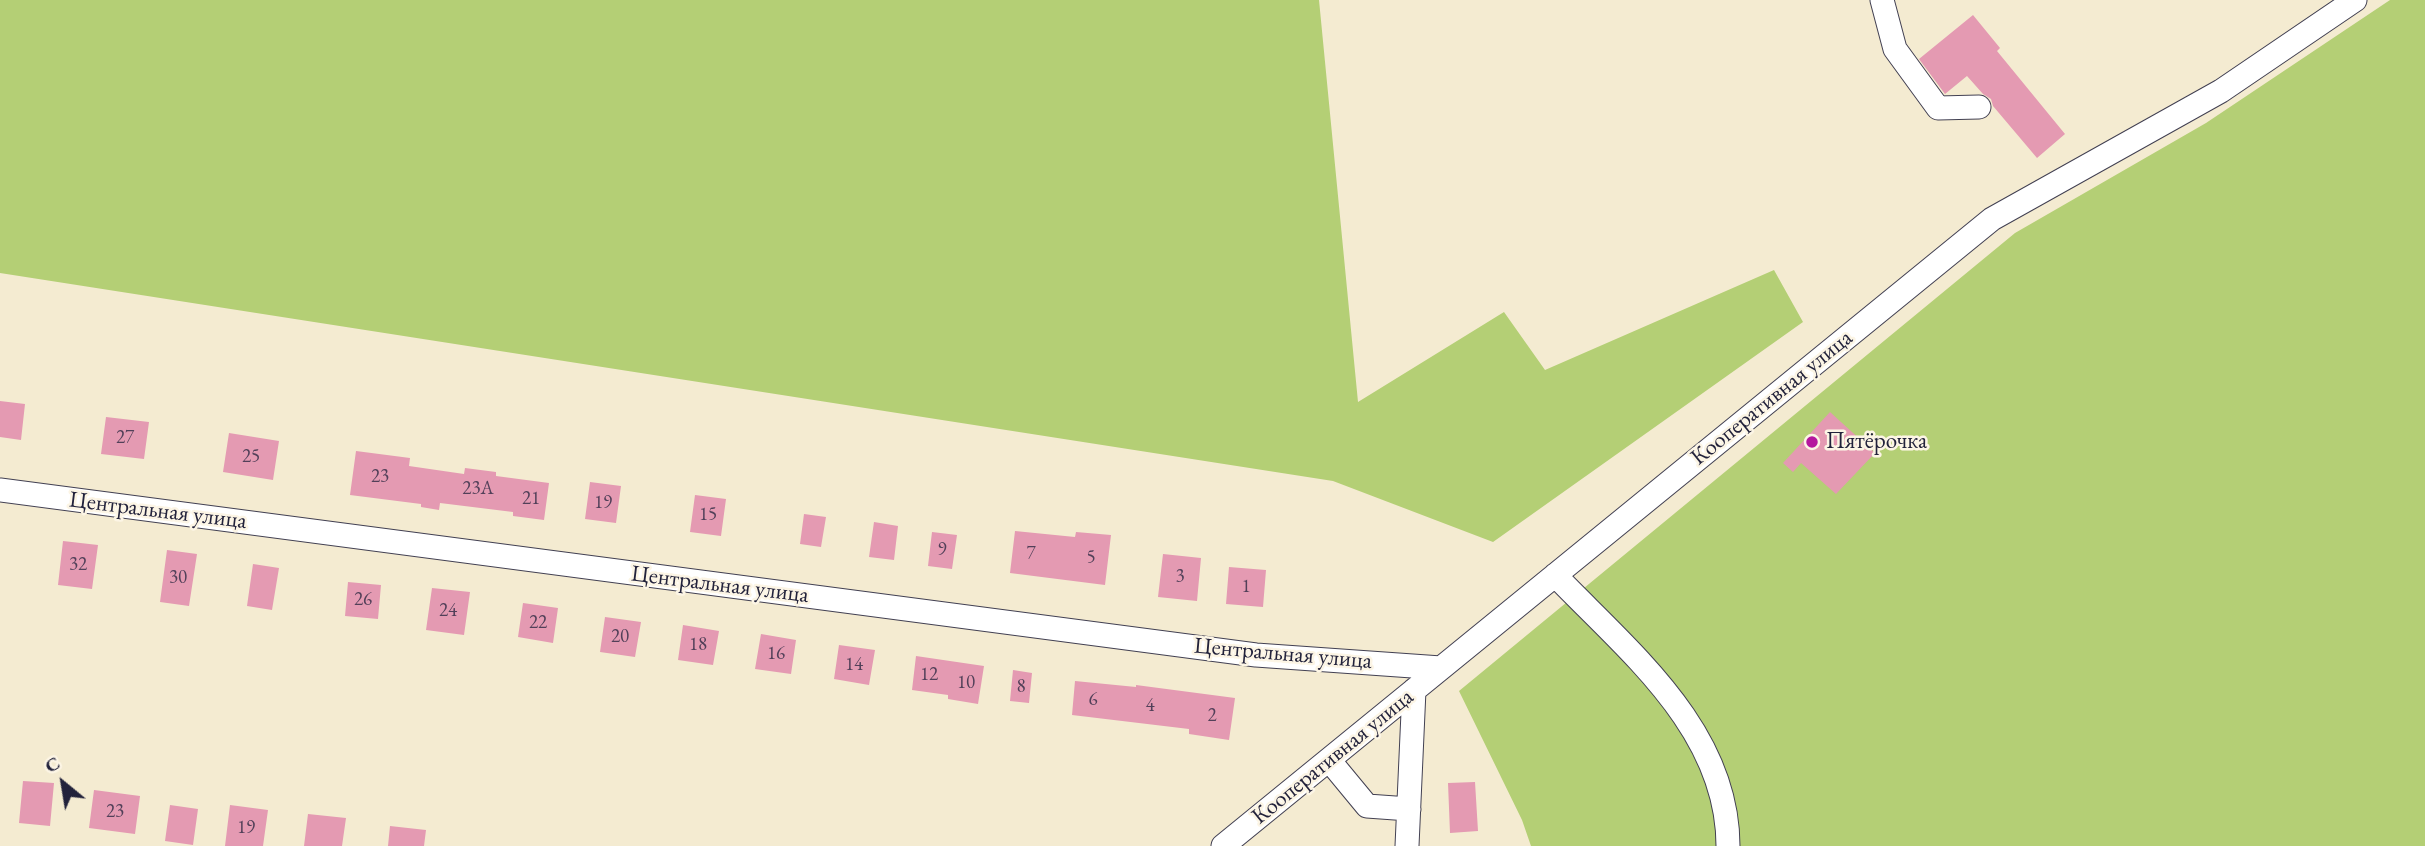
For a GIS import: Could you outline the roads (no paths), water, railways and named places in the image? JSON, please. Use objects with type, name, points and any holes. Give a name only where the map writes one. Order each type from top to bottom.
[{"type":"street","points":[[1882,0],[1895,49],[1938,108],[1979,107]]},
{"type":"street","name":"Кооперативная улица","points":[[1223,846],[1992,219],[2221,91],[2355,0]]},
{"type":"street","name":"Центральная улица","points":[[0,490],[1256,655],[1441,668]]},
{"type":"street","points":[[1555,575],[1637,657],[1704,745],[1718,782],[1728,846]]},
{"type":"street","points":[[1407,846],[1414,690]]},
{"type":"street","points":[[1329,760],[1367,806],[1409,809]]},
{"type":"place","name":"Пятёрочка","points":[[1812,442]]}]
